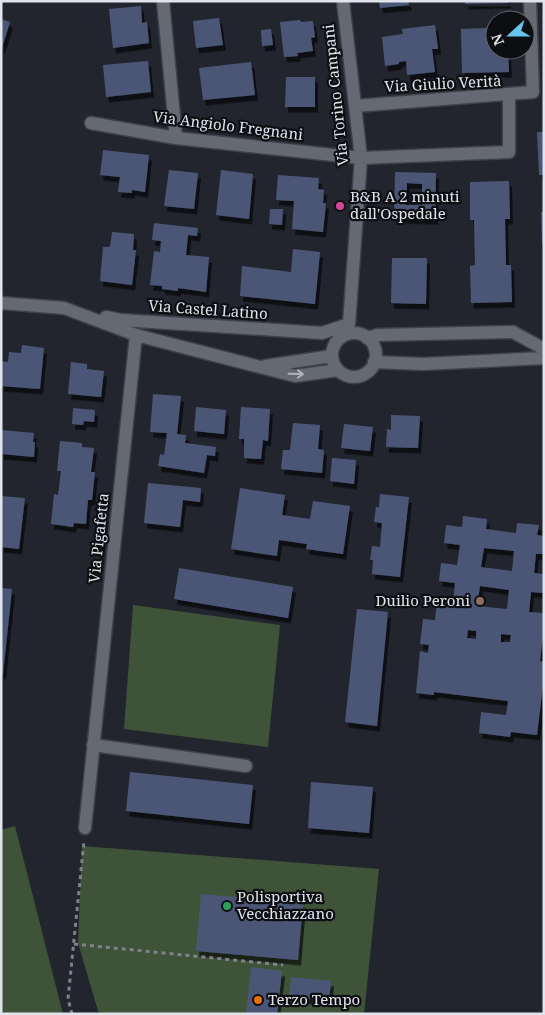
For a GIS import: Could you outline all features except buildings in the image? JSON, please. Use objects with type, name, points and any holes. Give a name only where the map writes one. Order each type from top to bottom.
[{"type":"street","points":[[163,1],[176,138]]},
{"type":"street","name":"Via Torino Campani","points":[[343,1],[361,158],[347,330]]},
{"type":"street","points":[[509,95],[533,92],[530,1]]},
{"type":"street","name":"Via Giulio Verità","points":[[356,106],[509,95],[509,152],[361,158]]},
{"type":"street","name":"Via Angiolo Fregnani","points":[[91,123],[176,138],[361,158]]},
{"type":"street","name":"Via Castel Latino","points":[[1,303],[64,308],[121,320],[322,333],[347,330]]},
{"type":"street","name":"Via Castel Latino","points":[[64,308],[136,335],[295,376],[338,370]]},
{"type":"street","points":[[347,330],[367,338],[375,349],[374,362],[371,368],[366,374],[359,376],[344,375],[335,366],[332,356],[335,344],[347,330]]},
{"type":"street","points":[[367,338],[378,335],[513,332],[544,349]]},
{"type":"street","name":"Via Pigafetta","points":[[85,828],[136,335]]},
{"type":"street","name":"Via Castel Latino","points":[[256,367],[332,356]]},
{"type":"street","points":[[374,362],[423,364],[544,358]]},
{"type":"street","points":[[93,745],[246,766]]},
{"type":"path","points":[[72,1014],[68,999],[85,828]]},
{"type":"path","points":[[74,944],[283,965]]},
{"type":"green space","points":[[133,605],[280,625],[268,747],[124,729]]},
{"type":"green space","points":[[15,826],[63,1014],[1,1014],[1,830]]},
{"type":"green space","name":"Polisportiva Vecchiazzano","points":[[82,846],[379,869],[364,1014],[99,1014],[78,943]]},
{"type":"place","name":"B&B A 2 minuti dall'Ospedale","points":[[340,206]]},
{"type":"place","name":"Duilio Peroni","points":[[480,601]]},
{"type":"place","name":"Polisportiva Vecchiazzano","points":[[227,906]]},
{"type":"place","name":"Terzo Tempo","points":[[258,1000]]}]
